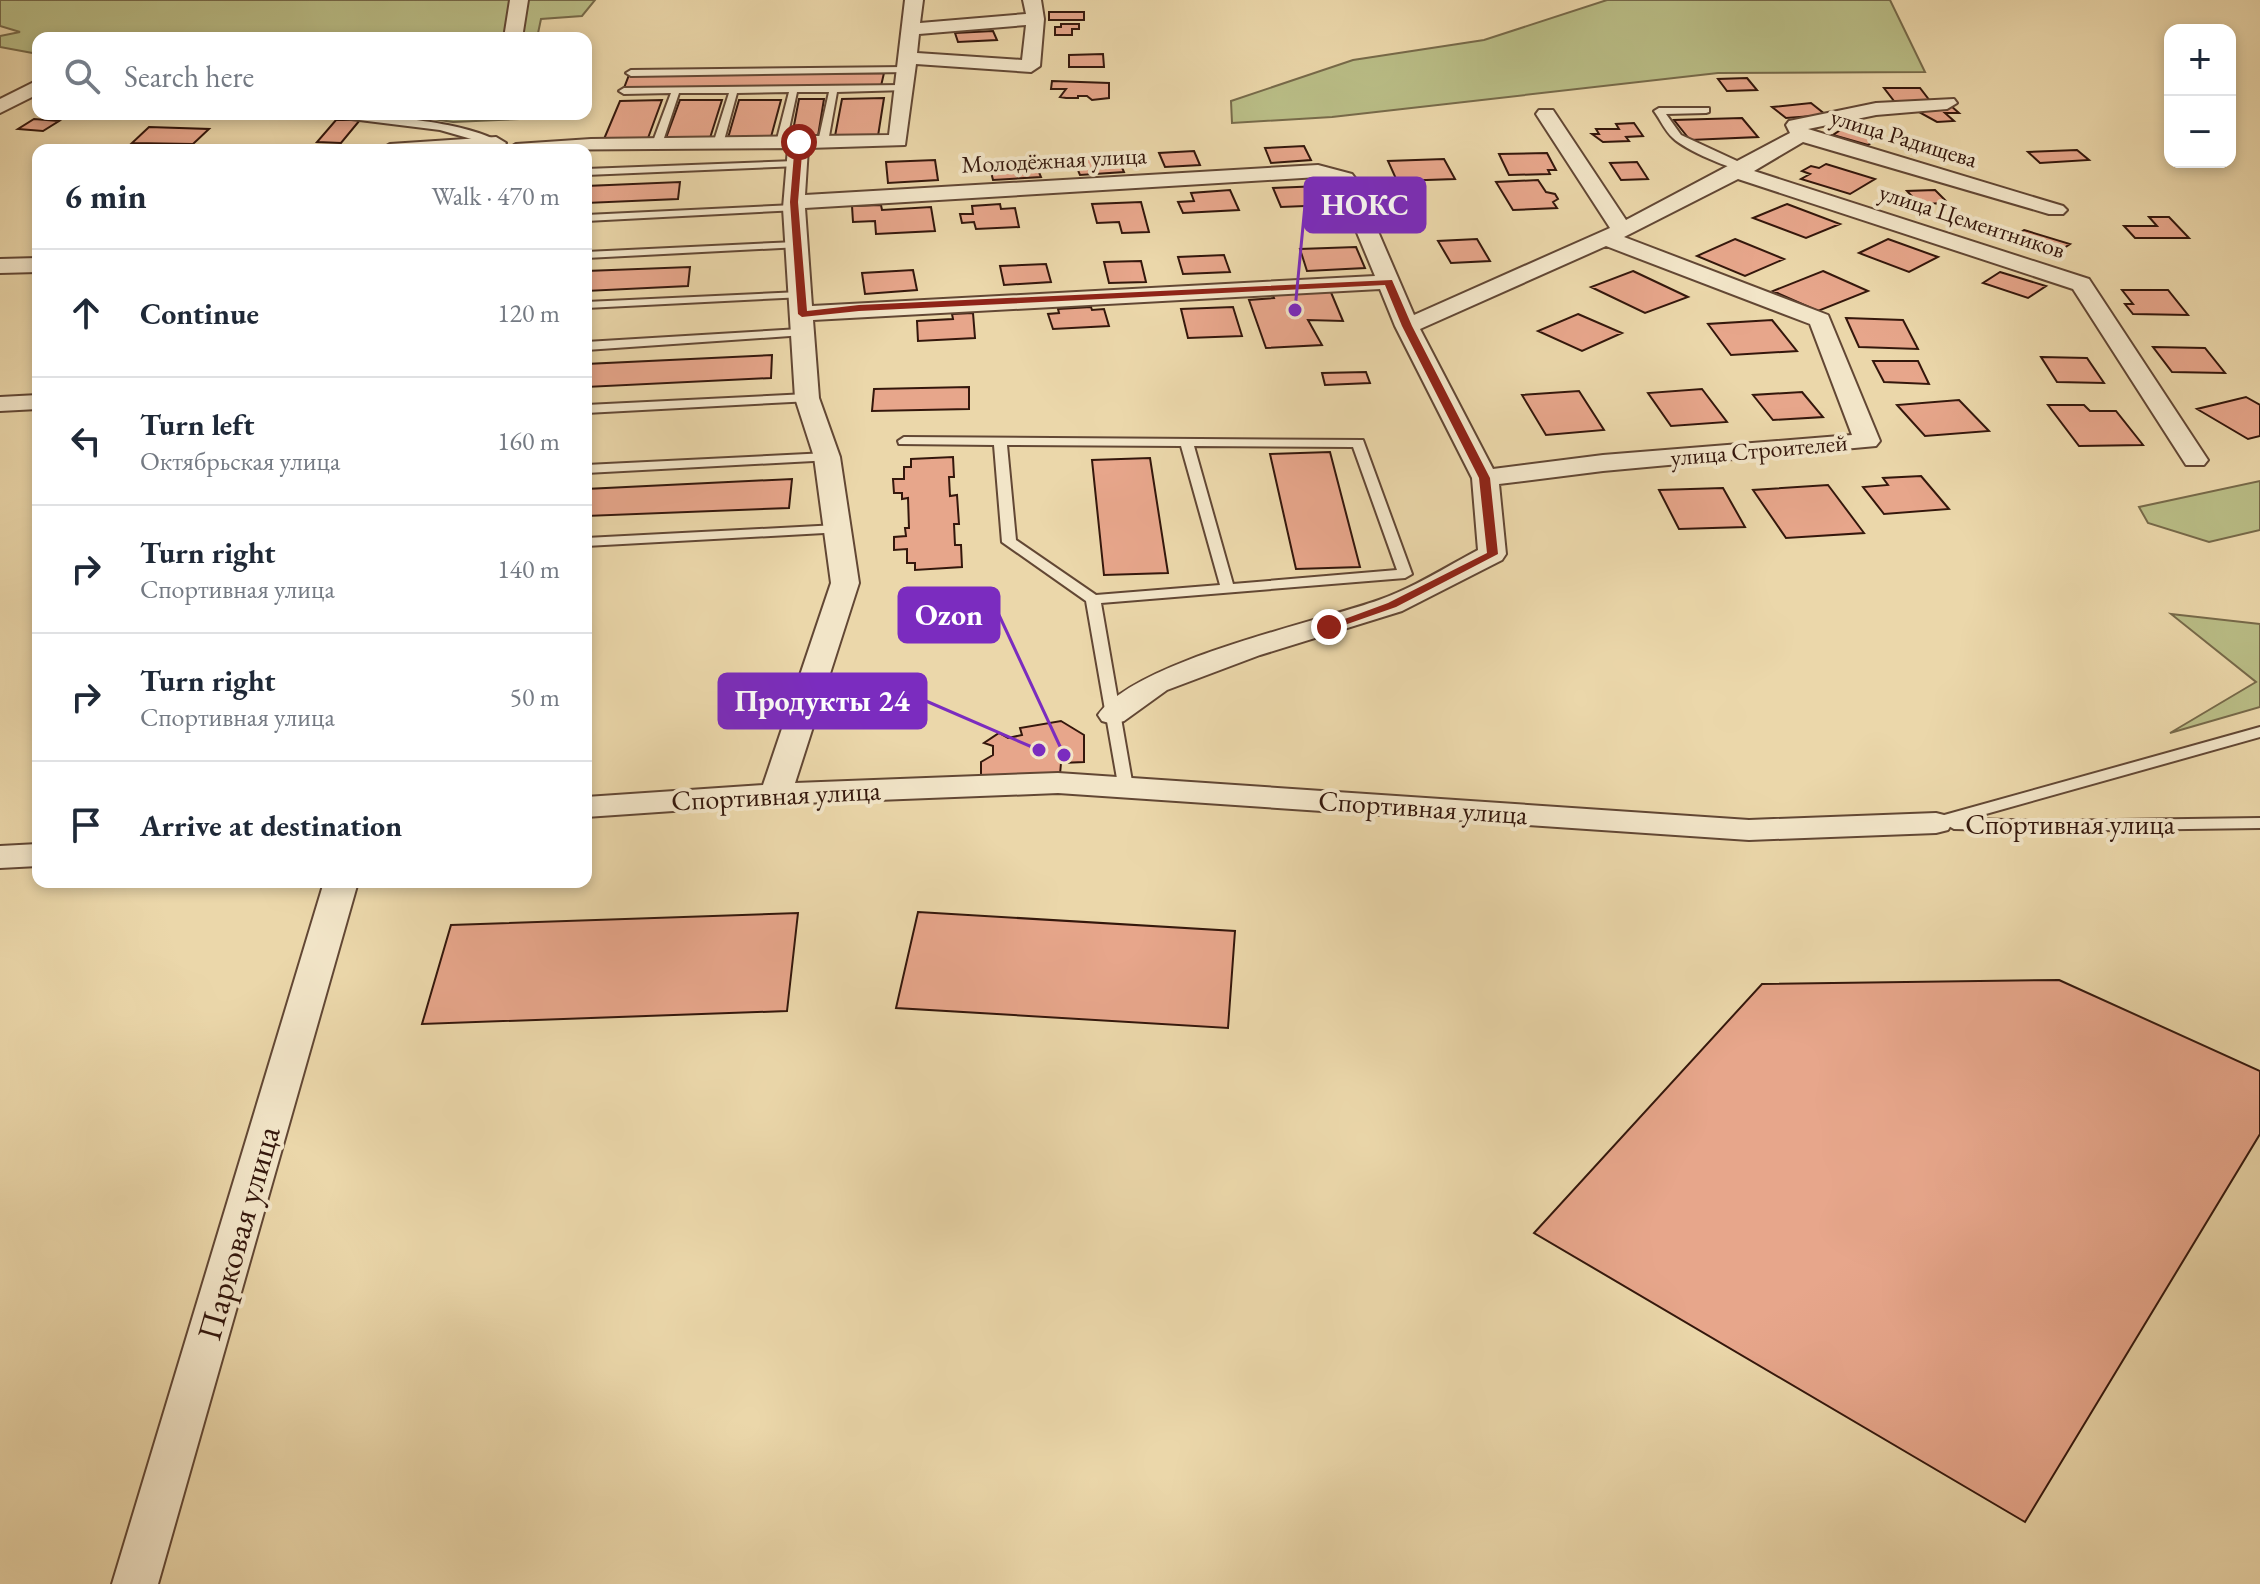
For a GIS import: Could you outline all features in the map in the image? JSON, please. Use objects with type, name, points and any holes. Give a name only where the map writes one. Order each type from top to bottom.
[{"type":"street","points":[[514,32],[519,0]]},
{"type":"street","points":[[592,146],[718,144],[791,150],[823,142],[898,141],[914,0]]},
{"type":"street","points":[[905,72],[1031,66],[1034,9],[911,29]]},
{"type":"street","points":[[0,107],[32,89]]},
{"type":"street","name":"улица Радищева","points":[[1947,103],[1876,109],[1796,125],[1801,135],[2056,210]]},
{"type":"street","points":[[1546,114],[1614,234]]},
{"type":"street","points":[[1407,326],[1614,234],[1742,171],[1801,135]]},
{"type":"street","points":[[776,794],[845,583],[827,457],[807,398],[791,150]]},
{"type":"street","name":"Молодёжная улица","points":[[794,205],[1318,171],[1345,178],[1389,282]]},
{"type":"street","name":"улица Цементников","points":[[1742,171],[2081,284],[2195,460]]},
{"type":"street","name":"улица Строителей","points":[[1485,478],[1603,463],[1867,441],[1820,320],[1614,234]]},
{"type":"street","points":[[0,266],[32,265]]},
{"type":"street","points":[[801,314],[859,308],[1389,282],[1407,326],[1485,478],[1492,554],[1392,605],[1250,649],[1156,684],[1113,715]]},
{"type":"street","points":[[0,404],[32,402]]},
{"type":"street","name":"Спортивная улица","points":[[592,807],[776,794],[1058,783],[1749,830],[1936,823]]},
{"type":"street","points":[[0,857],[32,855]]},
{"type":"street","name":"Парковая улица","points":[[135,1584],[339,888]]},
{"type":"lane","points":[[631,73],[905,72]]},
{"type":"lane","points":[[624,91],[905,72]]},
{"type":"lane","points":[[592,171],[791,150],[793,93]]},
{"type":"lane","points":[[823,142],[833,93]]},
{"type":"lane","points":[[657,144],[675,94]]},
{"type":"lane","points":[[718,144],[733,94]]},
{"type":"lane","points":[[1706,110],[1659,111],[1677,137],[1742,171]]},
{"type":"lane","points":[[384,120],[441,127],[506,143]]},
{"type":"lane","points":[[592,218],[794,205]]},
{"type":"lane","points":[[592,255],[796,245]]},
{"type":"lane","points":[[592,305],[801,314]]},
{"type":"lane","points":[[592,345],[801,314]]},
{"type":"lane","points":[[592,409],[807,398]]},
{"type":"lane","points":[[904,441],[1358,443],[1405,574],[1093,599],[1009,542],[1000,442]]},
{"type":"lane","points":[[1186,442],[1228,589]]},
{"type":"lane","points":[[592,469],[827,457]]},
{"type":"lane","points":[[592,542],[837,529]]},
{"type":"lane","points":[[1093,599],[1125,787]]},
{"type":"lane","points":[[1936,823],[2260,732]]},
{"type":"lane","name":"Спортивная улица","points":[[1936,823],[2044,826],[2260,823]]},
{"type":"green space","points":[[0,0],[595,0],[582,16],[541,19],[538,32],[32,32],[32,53],[0,47],[0,36],[20,32],[0,26]]},
{"type":"green space","points":[[1607,0],[1890,0],[1925,72],[1718,73],[1332,117],[1232,123],[1231,101],[1353,60],[1484,40]]},
{"type":"green space","points":[[440,120],[497,120],[453,122]]},
{"type":"green space","points":[[2260,481],[2260,530],[2209,542],[2148,523],[2139,507]]},
{"type":"green space","points":[[2171,614],[2260,624],[2260,707],[2170,733],[2256,682]]},
{"type":"building","points":[[1049,12],[1084,12],[1084,20],[1049,20]]},
{"type":"building","points":[[1061,24],[1079,24],[1079,29],[1072,29],[1072,35],[1055,35],[1055,27],[1061,27]]},
{"type":"building","points":[[993,31],[997,40],[958,42],[955,33]]},
{"type":"building","points":[[1103,54],[1104,67],[1069,67],[1069,55]]},
{"type":"building","points":[[884,73],[881,86],[624,88],[629,75]]},
{"type":"building","points":[[1747,78],[1757,90],[1727,91],[1718,79]]},
{"type":"building","points":[[1052,81],[1109,83],[1109,98],[1060,97],[1066,89],[1051,89]]},
{"type":"building","points":[[1884,88],[1920,88],[1930,101],[1894,101]]},
{"type":"building","points":[[884,98],[878,136],[835,136],[842,99]]},
{"type":"building","points":[[799,99],[824,99],[818,136],[792,136]]},
{"type":"building","points":[[662,100],[648,138],[604,139],[620,101]]},
{"type":"building","points":[[680,100],[722,100],[710,138],[666,138]]},
{"type":"building","points":[[739,100],[781,100],[771,137],[728,138]]},
{"type":"building","points":[[1811,103],[1826,115],[1786,118],[1772,107]]},
{"type":"building","points":[[1950,105],[1959,113],[1945,113],[1954,121],[1937,122],[1917,111]]},
{"type":"building","points":[[1742,118],[1758,137],[1690,140],[1674,120]]},
{"type":"building","points":[[32,120],[59,121],[43,131],[18,129]]},
{"type":"building","points":[[336,120],[360,120],[341,143],[317,142]]},
{"type":"building","points":[[1634,123],[1643,136],[1626,137],[1629,141],[1603,142],[1592,134],[1599,134],[1596,129],[1619,129],[1616,124]]},
{"type":"building","points":[[1848,125],[1883,135],[1868,145],[1833,135]]},
{"type":"building","points":[[149,127],[209,129],[193,144],[132,143]]},
{"type":"building","points":[[1304,146],[1311,160],[1271,163],[1265,148]]},
{"type":"building","points":[[2077,150],[2089,160],[2040,163],[2028,152]]},
{"type":"building","points":[[1194,151],[1200,165],[1165,167],[1159,153]]},
{"type":"building","points":[[1547,153],[1556,170],[1548,170],[1550,174],[1509,175],[1499,154]]},
{"type":"building","points":[[1117,156],[1124,172],[1080,175],[1073,159]]},
{"type":"building","points":[[1444,159],[1455,179],[1397,181],[1388,161]]},
{"type":"building","points":[[935,160],[938,180],[888,183],[886,162]]},
{"type":"building","points":[[1637,162],[1648,179],[1621,180],[1610,163]]},
{"type":"building","points":[[1035,163],[1041,177],[993,180],[991,172],[995,171],[992,166]]},
{"type":"building","points":[[1826,164],[1875,179],[1850,194],[1801,179],[1810,174],[1802,171]]},
{"type":"building","points":[[1538,180],[1546,192],[1555,194],[1558,199],[1553,202],[1557,208],[1513,210],[1496,182]]},
{"type":"building","points":[[680,182],[678,199],[592,203],[592,186]]},
{"type":"building","points":[[1321,186],[1329,205],[1281,207],[1273,188]]},
{"type":"building","points":[[1230,190],[1239,210],[1183,213],[1178,202],[1194,201],[1191,193]]},
{"type":"building","points":[[1935,190],[1948,203],[1919,204],[1907,191]]},
{"type":"building","points":[[1141,202],[1149,232],[1122,233],[1119,222],[1097,223],[1092,204]]},
{"type":"building","points":[[1000,204],[1001,209],[1015,208],[1019,227],[976,229],[974,222],[962,223],[960,214],[973,214],[972,206]]},
{"type":"building","points":[[1787,204],[1840,224],[1806,238],[1753,218]]},
{"type":"building","points":[[881,205],[882,210],[931,207],[935,231],[876,234],[875,221],[853,222],[852,206]]},
{"type":"building","points":[[2149,217],[2169,217],[2189,238],[2135,238],[2124,226],[2157,226]]},
{"type":"building","points":[[2024,230],[2070,244],[2052,256],[2006,243]]},
{"type":"building","points":[[1477,239],[1490,261],[1451,263],[1438,241]]},
{"type":"building","points":[[1735,239],[1784,259],[1745,276],[1697,256]]},
{"type":"building","points":[[1888,239],[1938,257],[1909,272],[1859,253]]},
{"type":"building","points":[[1356,247],[1365,268],[1307,271],[1300,249]]},
{"type":"building","points":[[1224,255],[1230,272],[1183,274],[1178,257]]},
{"type":"building","points":[[1141,261],[1146,282],[1109,283],[1104,262]]},
{"type":"building","points":[[1046,264],[1051,282],[1004,285],[1000,266]]},
{"type":"building","points":[[690,267],[688,286],[592,291],[592,271]]},
{"type":"building","points":[[913,270],[917,290],[865,294],[862,273]]},
{"type":"building","points":[[1633,271],[1688,297],[1645,313],[1591,287]]},
{"type":"building","points":[[1823,271],[1868,291],[1818,311],[1773,291]]},
{"type":"building","points":[[2000,272],[2046,286],[2028,298],[1983,283]]},
{"type":"building","points":[[1330,290],[1343,321],[1308,320],[1322,345],[1266,348],[1249,300],[1274,298],[1272,293]]},
{"type":"building","points":[[2122,290],[2168,290],[2188,315],[2133,314],[2125,304],[2133,304]]},
{"type":"building","points":[[1091,307],[1092,310],[1104,309],[1109,326],[1053,329],[1048,314],[1059,313],[1058,309]]},
{"type":"building","points":[[1233,307],[1242,336],[1188,338],[1181,309]]},
{"type":"building","points":[[973,313],[975,338],[918,341],[917,321],[953,319],[952,314]]},
{"type":"building","points":[[1578,314],[1622,333],[1582,351],[1538,331]]},
{"type":"building","points":[[1846,318],[1903,320],[1918,349],[1859,347]]},
{"type":"building","points":[[1772,320],[1797,351],[1731,355],[1708,324]]},
{"type":"building","points":[[2153,347],[2205,348],[2225,373],[2172,372]]},
{"type":"building","points":[[772,355],[771,378],[592,387],[592,364]]},
{"type":"building","points":[[2041,357],[2087,358],[2104,383],[2057,382]]},
{"type":"building","points":[[1873,361],[1918,361],[1929,384],[1884,382]]},
{"type":"building","points":[[1366,372],[1370,383],[1325,385],[1322,373]]},
{"type":"building","points":[[969,387],[969,409],[872,411],[874,389]]},
{"type":"building","points":[[1702,389],[1727,422],[1671,426],[1648,393]]},
{"type":"building","points":[[1579,391],[1604,430],[1546,435],[1522,395]]},
{"type":"building","points":[[1802,392],[1823,417],[1773,420],[1753,395]]},
{"type":"building","points":[[2246,397],[2260,405],[2260,436],[2248,439],[2197,409]]},
{"type":"building","points":[[1959,400],[1989,431],[1925,436],[1897,405]]},
{"type":"building","points":[[2048,405],[2084,405],[2090,411],[2116,411],[2143,445],[2079,446]]},
{"type":"building","points":[[1330,452],[1360,567],[1296,569],[1270,454]]},
{"type":"building","points":[[953,457],[954,477],[949,477],[950,496],[957,495],[959,524],[954,524],[955,545],[961,545],[962,567],[915,570],[915,563],[907,563],[907,549],[894,550],[894,537],[906,536],[905,528],[909,528],[908,498],[902,499],[902,493],[894,493],[893,479],[904,479],[904,467],[911,467],[911,459]]},
{"type":"building","points":[[1150,458],[1168,573],[1104,575],[1092,460]]},
{"type":"building","points":[[1921,476],[1949,509],[1884,514],[1863,487],[1888,485],[1883,478]]},
{"type":"building","points":[[792,479],[789,508],[592,516],[592,489]]},
{"type":"building","points":[[1828,485],[1864,533],[1786,538],[1753,490]]},
{"type":"building","points":[[1723,488],[1745,527],[1679,529],[1659,490]]},
{"type":"building","points":[[1061,721],[1084,735],[1084,762],[1061,763],[1060,774],[981,778],[981,762],[993,755],[993,746],[984,743],[999,733],[1008,738],[1022,735],[1020,728]]},
{"type":"building","points":[[918,912],[1235,931],[1228,1028],[896,1008]]},
{"type":"building","points":[[798,913],[787,1011],[422,1024],[451,925]]},
{"type":"building","points":[[2059,980],[2260,1071],[2260,1134],[2025,1522],[1534,1233],[1762,984]]},
{"type":"place","name":"НОКС","points":[[1295,310]]},
{"type":"place","name":"Продукты 24","points":[[1039,750]]},
{"type":"place","name":"Ozon","points":[[1064,755]]},
{"type":"route","points":[[799,142],[794,202],[802,314],[859,308],[1389,282],[1407,326],[1485,478],[1492,554],[1392,605],[1329,627]]}]
